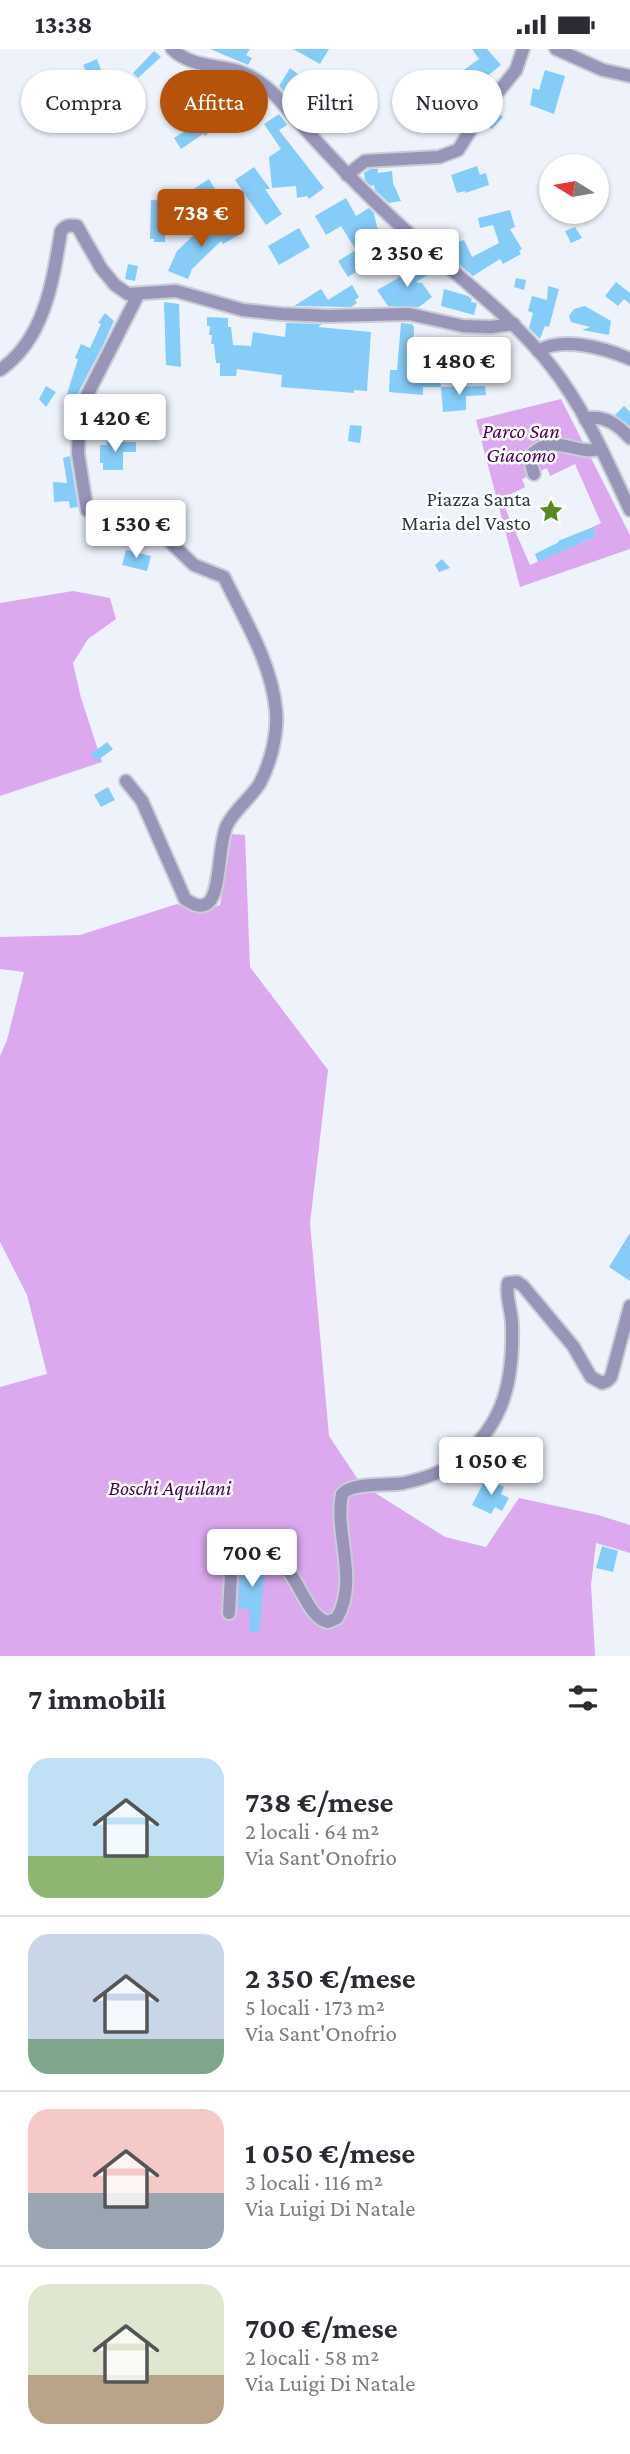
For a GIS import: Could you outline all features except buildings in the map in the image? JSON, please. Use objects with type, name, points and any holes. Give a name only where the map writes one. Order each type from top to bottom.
[{"type":"street","points":[[172,49],[178,55],[198,63],[241,72],[260,81],[347,175],[405,230],[513,324],[549,364],[585,419],[630,510]]},
{"type":"street","points":[[347,175],[365,161],[439,157],[458,150],[482,112],[516,70],[523,49]]},
{"type":"street","points":[[556,49],[603,70],[630,76]]},
{"type":"street","points":[[0,370],[20,352],[34,331],[47,301],[61,231],[65,226],[78,226],[101,268],[115,285],[128,294],[176,291],[256,311],[329,316],[409,314],[474,327],[513,324]]},
{"type":"street","points":[[126,781],[142,801],[185,899],[194,905],[204,905],[211,901],[215,889],[220,845],[227,825],[260,783],[268,762],[275,736],[276,713],[266,665],[224,577],[194,565],[169,541],[153,531],[87,510],[84,501],[78,453],[80,409],[138,295]]},
{"type":"street","points":[[538,351],[546,346],[557,345],[628,353]]},
{"type":"street","points":[[585,419],[604,419],[630,438]]},
{"type":"street","points":[[534,474],[529,457],[540,447],[560,445],[600,449]]},
{"type":"street","points":[[229,1613],[232,1554],[237,1547],[247,1546],[266,1550],[277,1556],[319,1618],[328,1622],[337,1618],[342,1606],[345,1582],[340,1510],[342,1494],[351,1487],[403,1483],[424,1478],[445,1468],[471,1448],[488,1429],[505,1400],[513,1346],[508,1283],[517,1282],[523,1286],[573,1346],[591,1377],[602,1383],[611,1377],[630,1306]]},
{"type":"green space","name":"Parco San Giacomo","points":[[561,399],[630,535],[630,549],[520,587],[476,420]],"holes":[[[575,464],[601,523],[593,527],[596,536],[530,565],[501,499],[525,487],[522,479],[547,468],[550,476]]]},
{"type":"green space","points":[[73,591],[110,598],[116,619],[88,639],[73,663],[81,698],[102,762],[0,796],[0,603]]},
{"type":"green space","name":"Boschi Aquilani","points":[[232,834],[245,835],[250,967],[328,1070],[310,1223],[329,1436],[361,1484],[445,1537],[486,1547],[519,1498],[598,1515],[630,1525],[630,1553],[596,1543],[591,1585],[595,1656],[0,1656],[0,1387],[47,1374],[27,1295],[0,1242],[0,1056],[7,1040],[24,972],[0,969],[0,937],[80,935],[177,904],[199,913],[220,905]]},
{"type":"place","name":"Piazza Santa Maria del Vasto","points":[[551,511]]}]
